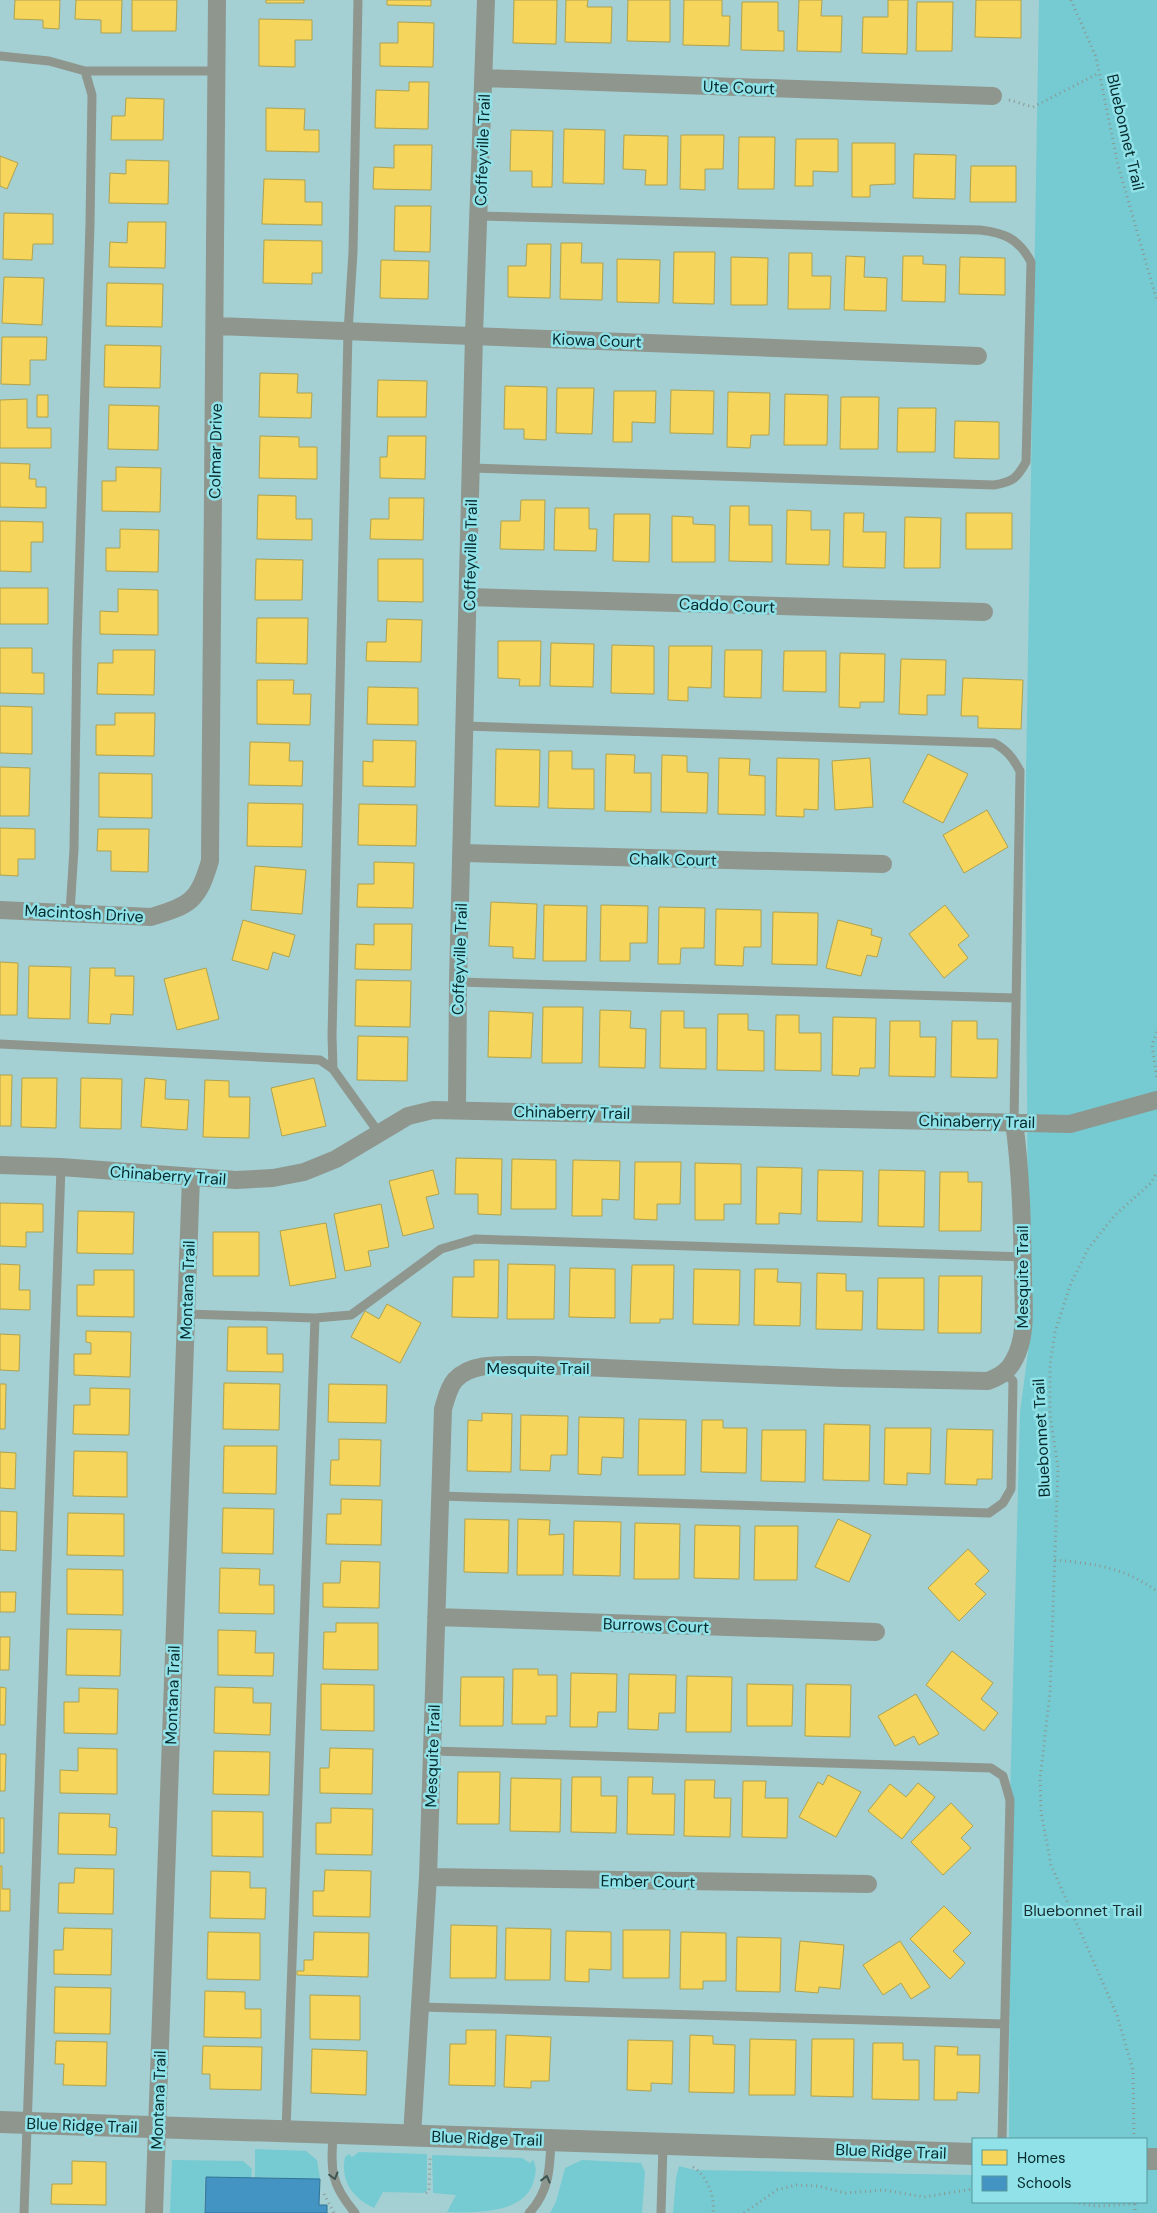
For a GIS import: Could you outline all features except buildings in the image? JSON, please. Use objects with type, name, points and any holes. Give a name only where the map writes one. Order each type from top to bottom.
[{"type":"street","name":"Colmar Drive","points":[[194,898],[202,886],[210,861],[218,0]]},
{"type":"street","name":"Coffeyville Trail","points":[[457,1109],[458,982],[463,854],[464,726],[469,597],[474,335],[486,0]]},
{"type":"street","name":"Ute Court","points":[[484,78],[993,96]]},
{"type":"street","name":"Kiowa Court","points":[[216,326],[978,356]]},
{"type":"street","name":"Caddo Court","points":[[469,597],[984,612]]},
{"type":"street","name":"Chalk Court","points":[[463,854],[884,864]]},
{"type":"street","name":"Macintosh Drive","points":[[0,910],[151,916],[174,910],[194,898]]},
{"type":"street","name":"Chinaberry Trail","points":[[0,1165],[61,1167],[236,1180],[273,1178],[304,1172],[336,1158],[408,1116],[433,1110],[457,1109],[1070,1124],[1157,1100]]},
{"type":"street","name":"Mesquite Trail","points":[[412,2136],[428,1877],[443,1409],[448,1392],[455,1380],[469,1371],[484,1367],[534,1365],[842,1378],[988,1381],[1005,1373],[1014,1360],[1023,1332],[1023,1257],[1019,1159],[1014,1122]]},
{"type":"street","name":"Montana Trail","points":[[154,2213],[191,1177]]},
{"type":"street","name":"Burrows Court","points":[[436,1617],[876,1632]]},
{"type":"street","name":"Ember Court","points":[[428,1877],[868,1884]]},
{"type":"street","name":"Blue Ridge Trail","points":[[0,2122],[550,2140],[663,2152],[972,2154]]},
{"type":"lane","points":[[333,1069],[332,1036],[348,332],[354,252],[358,0]]},
{"type":"lane","points":[[0,56],[49,61],[85,71],[217,71]]},
{"type":"lane","points":[[70,912],[74,849],[77,643],[90,224],[92,96],[85,71]]},
{"type":"lane","points":[[472,468],[994,485],[1007,483],[1018,477],[1026,462],[1031,262],[1026,251],[1016,240],[1002,233],[980,230],[479,216]]},
{"type":"lane","points":[[464,726],[994,743],[1013,757],[1020,771],[1014,1122]]},
{"type":"lane","points":[[458,982],[1015,998]]},
{"type":"lane","points":[[0,1044],[320,1060],[333,1069],[379,1133]]},
{"type":"lane","points":[[24,2213],[61,1167]]},
{"type":"lane","points":[[186,1314],[315,1318],[351,1314],[441,1249],[475,1239],[1023,1257]]},
{"type":"lane","points":[[286,2132],[315,1318]]},
{"type":"lane","points":[[440,1496],[989,1513],[1003,1504],[1011,1489],[1013,1381],[1005,1373]]},
{"type":"lane","points":[[432,1751],[990,1768],[1003,1776],[1010,1800],[1002,2138]]},
{"type":"lane","points":[[420,2007],[1004,2024]]},
{"type":"lane","points":[[333,2134],[332,2171],[340,2195],[355,2213]]},
{"type":"lane","points":[[529,2213],[540,2200],[550,2160],[550,2140]]},
{"type":"lane","points":[[661,2213],[663,2152]]},
{"type":"path","name":"Bluebonnet Trail","points":[[1071,0],[1096,57],[1118,165],[1157,301]]},
{"type":"path","points":[[993,96],[1033,106],[1099,73]]},
{"type":"path","points":[[1157,1032],[1152,1046],[1157,1079]]},
{"type":"path","name":"Bluebonnet Trail","points":[[1134,2138],[1133,2070],[1117,2015],[1051,1865],[1041,1812],[1040,1779],[1050,1693],[1055,1560],[1058,1468],[1050,1415],[1050,1375],[1055,1332],[1071,1283],[1088,1249],[1115,1215],[1151,1183],[1157,1172]]},
{"type":"path","points":[[1055,1560],[1099,1564],[1135,1576],[1157,1591]]},
{"type":"path","points":[[663,2152],[686,2163],[705,2176],[714,2212]]},
{"type":"path","points":[[426,2193],[429,2191],[430,2153]]},
{"type":"path","points":[[744,2213],[777,2190],[796,2185],[818,2186],[845,2193],[884,2190],[924,2197],[972,2189]]},
{"type":"path","points":[[1076,2203],[1097,2206],[1135,2203],[1135,2213]]},
{"type":"green space","name":"Bluebonnet Trail","points":[[1039,0],[1157,0],[1157,2213],[673,2213],[679,2166],[694,2170],[972,2175],[972,2203],[1147,2203],[1147,2138],[1009,2138],[1010,1800],[1020,1412],[1029,1345],[1025,833]]},
{"type":"green space","points":[[255,2149],[306,2151],[317,2160],[320,2179],[255,2177]]},
{"type":"green space","points":[[359,2152],[427,2154],[427,2190],[424,2193],[383,2192],[374,2208],[354,2194],[344,2174],[345,2157],[349,2154],[352,2157]]},
{"type":"green space","points":[[432,2155],[522,2158],[530,2163],[533,2160],[536,2170],[535,2176],[532,2186],[518,2202],[496,2210],[447,2212],[456,2195],[433,2193]]},
{"type":"green space","points":[[172,2160],[243,2161],[252,2169],[251,2178],[205,2177],[204,2213],[170,2213]]},
{"type":"green space","points":[[582,2160],[641,2163],[645,2172],[642,2213],[550,2213],[556,2202],[565,2168]]}]
